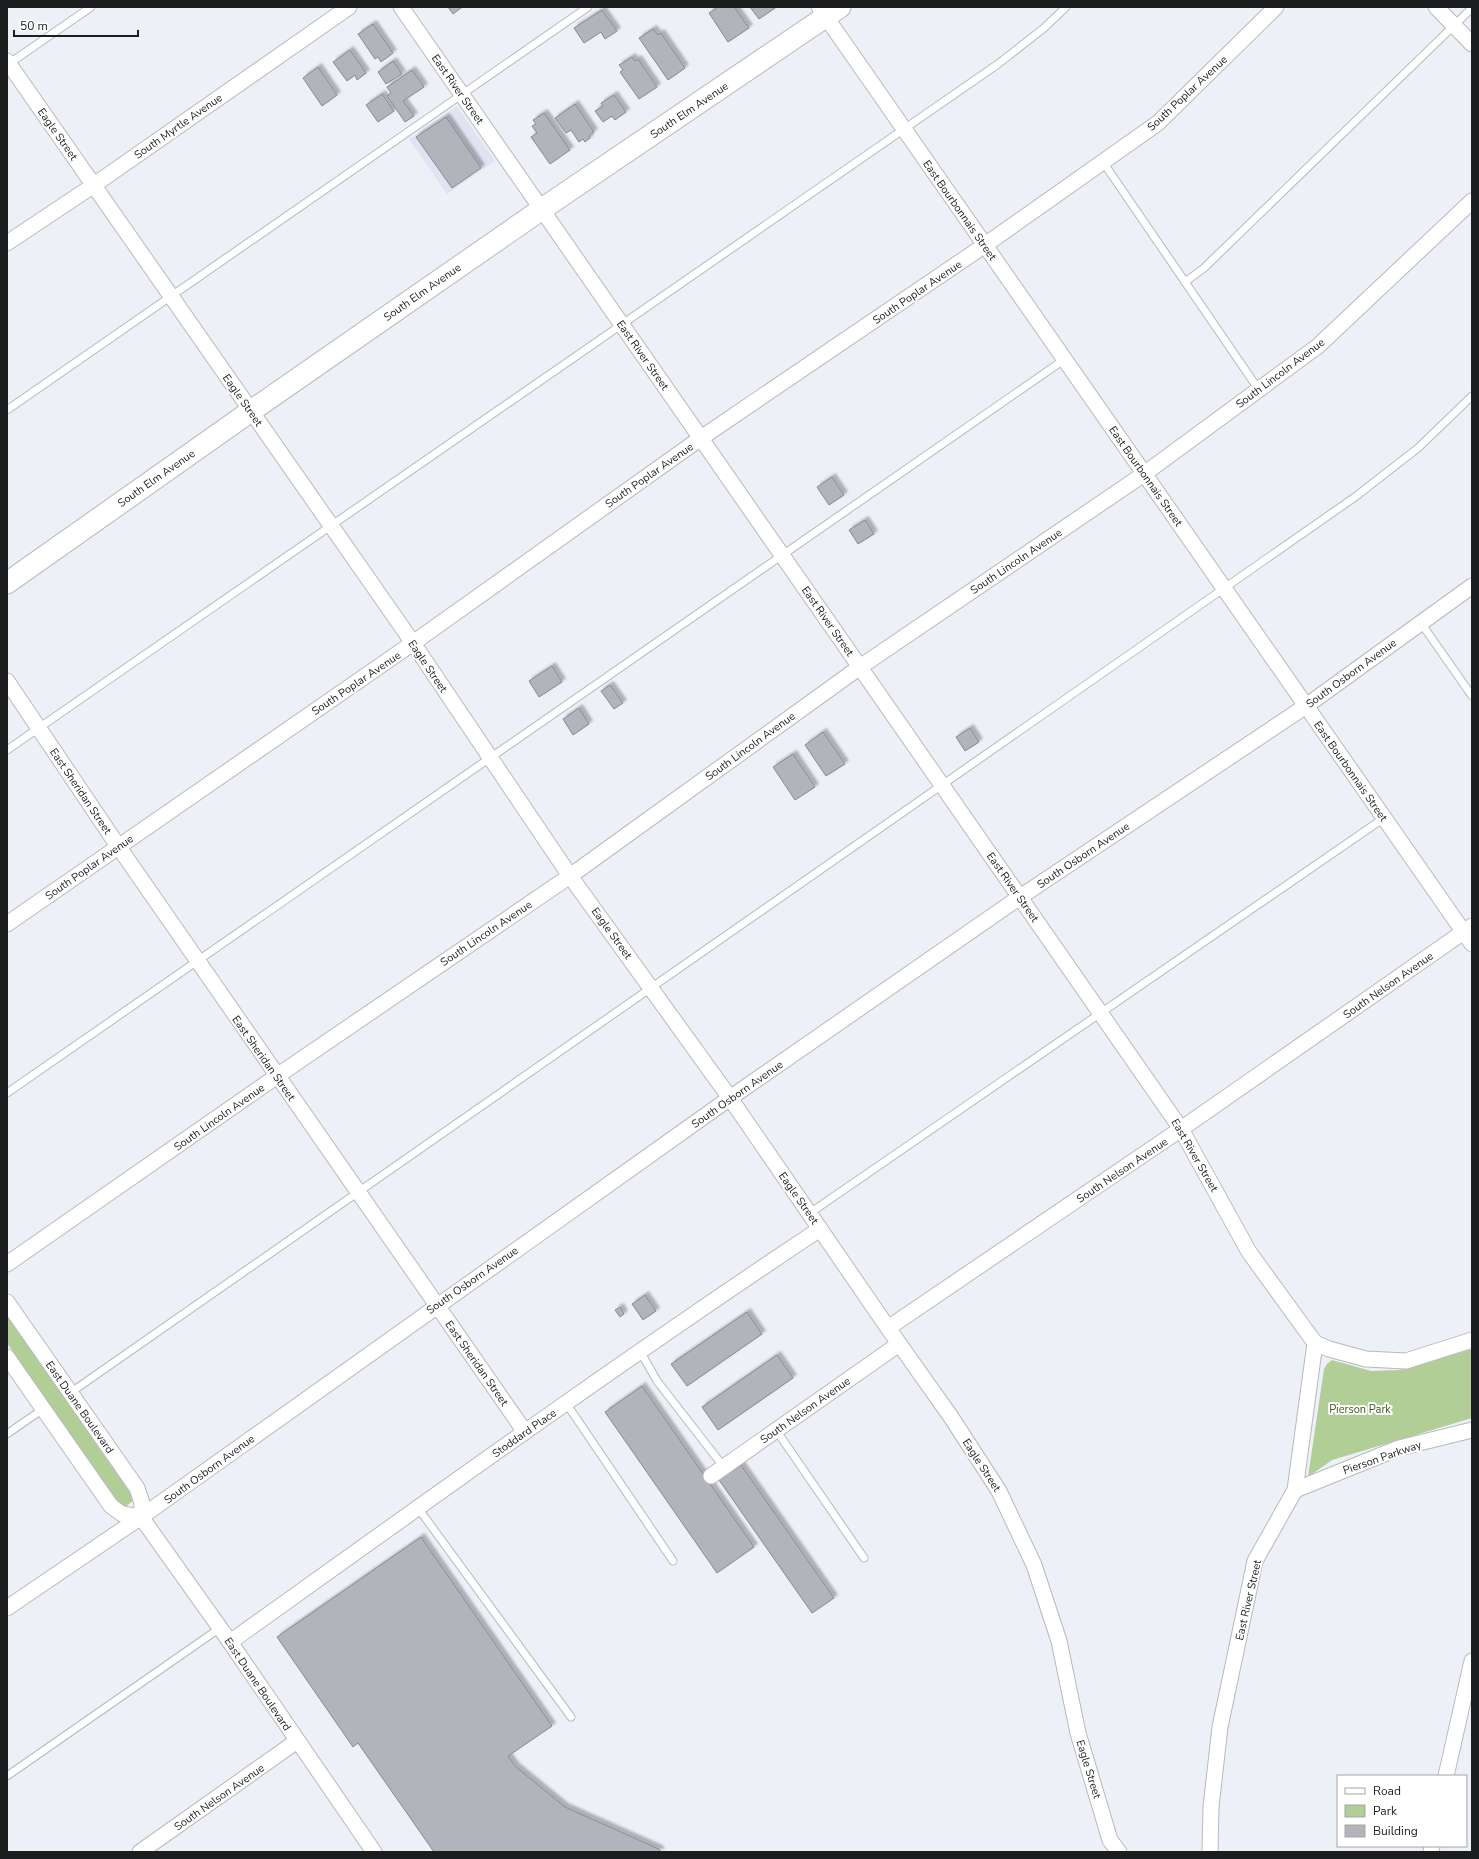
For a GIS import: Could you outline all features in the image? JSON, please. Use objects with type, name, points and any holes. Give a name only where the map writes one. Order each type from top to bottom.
[{"type":"street","name":"South Myrtle Avenue","points":[[7,243],[348,7]]},
{"type":"street","name":"East River Street","points":[[401,7],[1181,1129],[1249,1252],[1315,1343],[1295,1490],[1255,1561],[1220,1727],[1211,1807],[1210,1852]]},
{"type":"street","name":"South Poplar Avenue","points":[[7,924],[413,644],[701,438],[985,245],[1158,123],[1276,7]]},
{"type":"street","points":[[1436,7],[1472,44]]},
{"type":"street","name":"East Bourbonnais Street","points":[[828,10],[904,129],[1144,474],[1384,818],[1468,929],[1472,944]]},
{"type":"street","name":"South Elm Avenue","points":[[7,583],[251,411],[828,10]]},
{"type":"street","name":"Eagle Street","points":[[8,63],[94,184],[413,644],[570,876],[730,1098],[810,1213],[899,1344],[951,1417],[999,1491],[1034,1566],[1059,1641],[1078,1733],[1110,1840],[1119,1852]]},
{"type":"street","name":"South Lincoln Avenue","points":[[7,1264],[277,1076],[570,876],[860,667],[1144,474],[1318,346],[1472,202]]},
{"type":"street","name":"South Osborn Avenue","points":[[7,1608],[141,1517],[730,1098],[1020,897],[1306,706],[1472,586]]},
{"type":"street","name":"East Sheridan Street","points":[[7,681],[197,961],[525,1432]]},
{"type":"street","name":"South Nelson Avenue","points":[[888,1328],[1181,1129],[1468,929]]},
{"type":"street","name":"Stoddard Place","points":[[230,1642],[640,1351],[820,1228]]},
{"type":"street","name":"East Duane Boulevard","points":[[7,1302],[137,1488],[142,1503],[141,1517],[230,1642],[374,1852]]},
{"type":"street","points":[[1315,1343],[1329,1349],[1366,1359],[1406,1361],[1472,1340]]},
{"type":"street","name":"South Nelson Avenue","points":[[710,1476],[899,1344]]},
{"type":"street","points":[[7,1357],[111,1506],[122,1514],[141,1517]]},
{"type":"street","name":"Pierson Parkway","points":[[1295,1490],[1399,1448],[1472,1430]]},
{"type":"street","points":[[1446,1775],[1472,1661]]},
{"type":"street","name":"South Nelson Avenue","points":[[140,1852],[297,1741]]},
{"type":"lane","points":[[8,63],[91,7]]},
{"type":"lane","points":[[7,410],[588,7]]},
{"type":"lane","points":[[7,750],[904,129],[1025,44],[1066,7]]},
{"type":"lane","points":[[1185,282],[1204,268],[1472,8]]},
{"type":"lane","points":[[1103,162],[1259,390]]},
{"type":"lane","points":[[7,1093],[1065,359]]},
{"type":"lane","points":[[70,1393],[1355,497],[1418,448],[1472,396]]},
{"type":"lane","points":[[1421,623],[1472,696]]},
{"type":"lane","points":[[810,1213],[1384,818]]},
{"type":"lane","points":[[640,1351],[657,1381],[723,1466]]},
{"type":"lane","points":[[566,1403],[673,1561]]},
{"type":"lane","points":[[7,1434],[43,1409]]},
{"type":"lane","points":[[776,1430],[864,1558]]},
{"type":"lane","points":[[418,1508],[571,1717]]},
{"type":"lane","points":[[7,1776],[220,1628]]},
{"type":"shaded area","points":[[457,106],[495,161],[447,194],[409,139]]},
{"type":"green space","points":[[7,1315],[133,1497],[134,1500],[125,1507],[119,1506],[7,1343]]},
{"type":"green space","name":"Pierson Park","points":[[1472,1349],[1472,1418],[1332,1460],[1308,1477],[1324,1369],[1332,1360],[1371,1371],[1399,1370]]},
{"type":"building","points":[[448,7],[462,7],[453,14]]},
{"type":"building","points":[[718,7],[734,7],[749,28],[728,42],[709,13]]},
{"type":"building","points":[[750,7],[774,7],[775,8],[759,19]]},
{"type":"building","points":[[602,10],[617,31],[605,39],[601,32],[584,43],[574,28]]},
{"type":"building","points":[[373,24],[393,53],[381,62],[378,57],[375,59],[358,34]]},
{"type":"building","points":[[653,29],[658,35],[661,33],[685,68],[668,80],[639,38]]},
{"type":"building","points":[[350,50],[366,73],[357,80],[355,75],[347,81],[333,62]]},
{"type":"building","points":[[632,57],[635,61],[638,59],[657,87],[639,99],[620,72],[623,70],[619,65]]},
{"type":"building","points":[[393,61],[402,74],[386,84],[378,72]]},
{"type":"building","points":[[318,67],[337,95],[322,106],[303,78]]},
{"type":"building","points":[[412,70],[424,87],[403,101],[414,116],[405,122],[387,96],[391,93],[387,87]]},
{"type":"building","points":[[382,94],[394,111],[378,122],[366,105]]},
{"type":"building","points":[[614,95],[626,112],[615,120],[612,116],[603,122],[595,111],[603,106],[601,103]]},
{"type":"building","points":[[575,104],[594,132],[585,142],[583,139],[579,142],[571,130],[566,133],[555,118]]},
{"type":"building","points":[[544,113],[570,150],[550,164],[531,137],[537,133],[532,126],[536,124],[533,120]]},
{"type":"building","points":[[446,117],[481,168],[452,188],[416,137]]},
{"type":"building","points":[[832,477],[844,495],[829,505],[817,487]]},
{"type":"building","points":[[865,520],[874,534],[858,544],[849,530]]},
{"type":"building","points":[[552,666],[562,682],[539,697],[529,681]]},
{"type":"building","points":[[610,685],[623,703],[614,709],[601,691]]},
{"type":"building","points":[[579,708],[589,724],[573,735],[563,719]]},
{"type":"building","points":[[970,728],[979,742],[965,751],[956,737]]},
{"type":"building","points":[[823,732],[845,764],[826,776],[805,745]]},
{"type":"building","points":[[793,754],[815,787],[795,800],[773,767]]},
{"type":"building","points":[[645,1295],[656,1311],[643,1320],[632,1304]]},
{"type":"building","points":[[620,1307],[624,1314],[620,1317],[615,1310]]},
{"type":"building","points":[[747,1312],[762,1334],[687,1386],[671,1364]]},
{"type":"building","points":[[777,1355],[793,1378],[718,1430],[702,1407]]},
{"type":"building","points":[[642,1386],[754,1547],[717,1573],[605,1412]]},
{"type":"building","points":[[741,1465],[834,1598],[812,1613],[719,1480]]},
{"type":"building","points":[[421,1537],[552,1726],[508,1756],[515,1766],[565,1807],[659,1849],[661,1852],[434,1852],[358,1743],[353,1747],[277,1637]]}]
